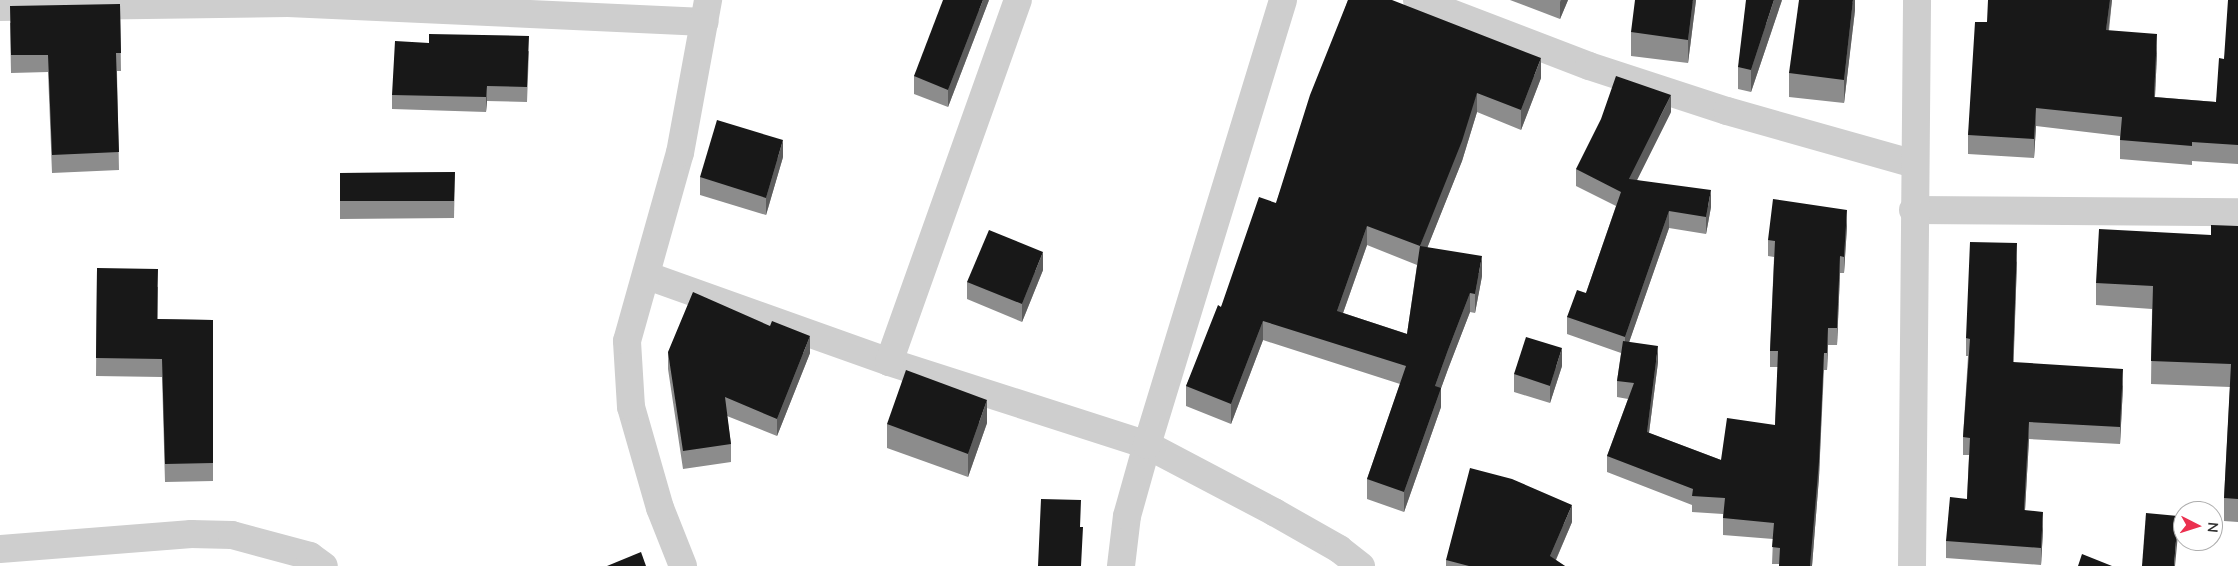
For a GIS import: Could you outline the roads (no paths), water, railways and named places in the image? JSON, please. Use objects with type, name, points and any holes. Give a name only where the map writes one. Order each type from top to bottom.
[{"type":"street","points":[[889,362],[1018,0]]},
{"type":"street","points":[[1121,566],[1128,516],[1147,445],[1283,0]]},
{"type":"street","points":[[1417,0],[1598,69],[1727,111],[1914,164]]},
{"type":"street","points":[[1912,566],[1913,210],[1917,0]]},
{"type":"street","points":[[0,7],[288,2],[706,11],[680,153],[648,276],[627,341],[631,407],[660,508],[683,566]]},
{"type":"street","points":[[1913,210],[2238,212]]},
{"type":"street","points":[[648,276],[889,362],[1147,445],[1314,535],[1361,566]]},
{"type":"street","points":[[0,549],[192,534],[232,536],[294,551],[324,566]]}]
